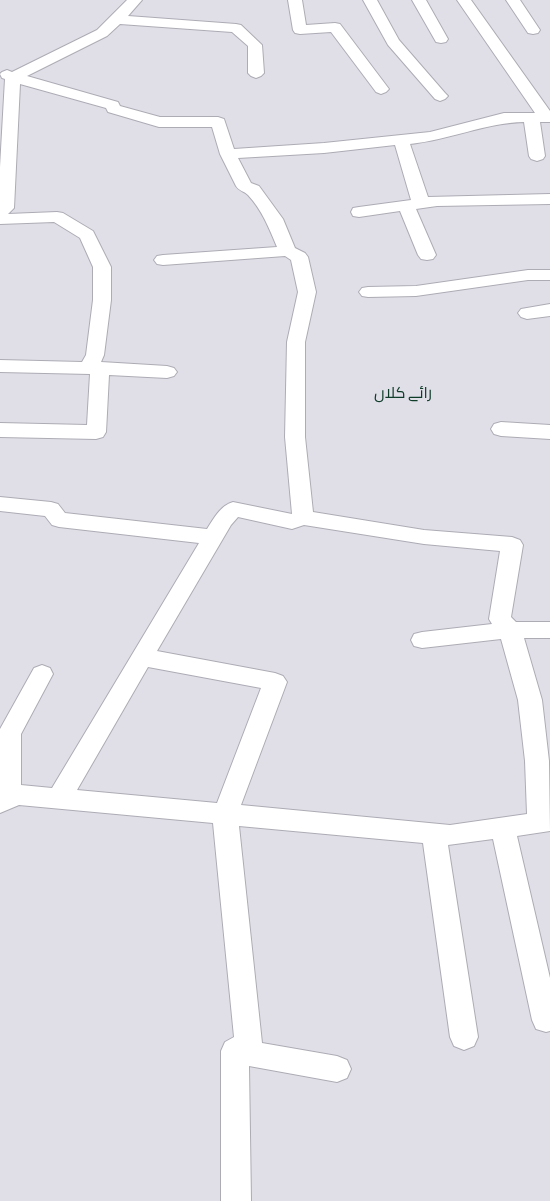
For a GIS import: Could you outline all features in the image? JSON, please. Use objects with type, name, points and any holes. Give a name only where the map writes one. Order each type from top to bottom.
[{"type":"street","points":[[7,75],[102,33],[135,0]]},
{"type":"street","points":[[294,0],[300,30],[335,26],[381,89]]},
{"type":"street","points":[[370,0],[393,42],[440,96]]},
{"type":"street","points":[[419,0],[441,39]]},
{"type":"street","points":[[464,0],[542,117],[536,156]]},
{"type":"street","points":[[513,0],[533,30]]},
{"type":"street","points":[[116,19],[236,28],[255,45],[256,73]]},
{"type":"street","points":[[7,75],[112,105],[114,109],[159,122],[218,122],[228,154],[244,186],[253,190],[274,219],[288,251]]},
{"type":"street","points":[[0,211],[6,208],[7,75]]},
{"type":"street","points":[[228,154],[324,148],[430,137],[504,118],[542,117]]},
{"type":"street","points":[[401,140],[426,256]]},
{"type":"street","points":[[359,212],[437,201],[550,199]]},
{"type":"street","points":[[0,218],[57,217],[87,235],[102,268],[102,300],[94,368],[96,432],[0,430]]},
{"type":"street","points":[[163,260],[288,251],[299,256],[307,292],[296,342],[295,437],[303,518]]},
{"type":"street","points":[[368,292],[416,291],[528,275],[550,275]]},
{"type":"street","points":[[527,312],[550,310]]},
{"type":"street","points":[[0,366],[94,368],[166,372]]},
{"type":"street","points":[[502,429],[550,432]]},
{"type":"street","points":[[0,504],[51,509],[59,520],[214,537]]},
{"type":"street","points":[[42,674],[9,734],[4,801],[17,795],[59,799],[434,833],[450,835],[545,821],[530,700],[510,630],[500,619],[512,545],[424,537],[303,518],[292,522],[233,509],[224,520],[59,799]]},
{"type":"street","points":[[422,640],[510,630],[550,630]]},
{"type":"street","points":[[143,657],[275,682],[225,814],[248,1044],[235,1051]]},
{"type":"street","points":[[503,827],[546,1020]]},
{"type":"street","points":[[434,833],[464,1037]]},
{"type":"street","points":[[235,1051],[337,1069]]},
{"type":"street","points":[[235,1051],[236,1201]]},
{"type":"district","name":"رائے کلاں","points":[[403,394]]}]
